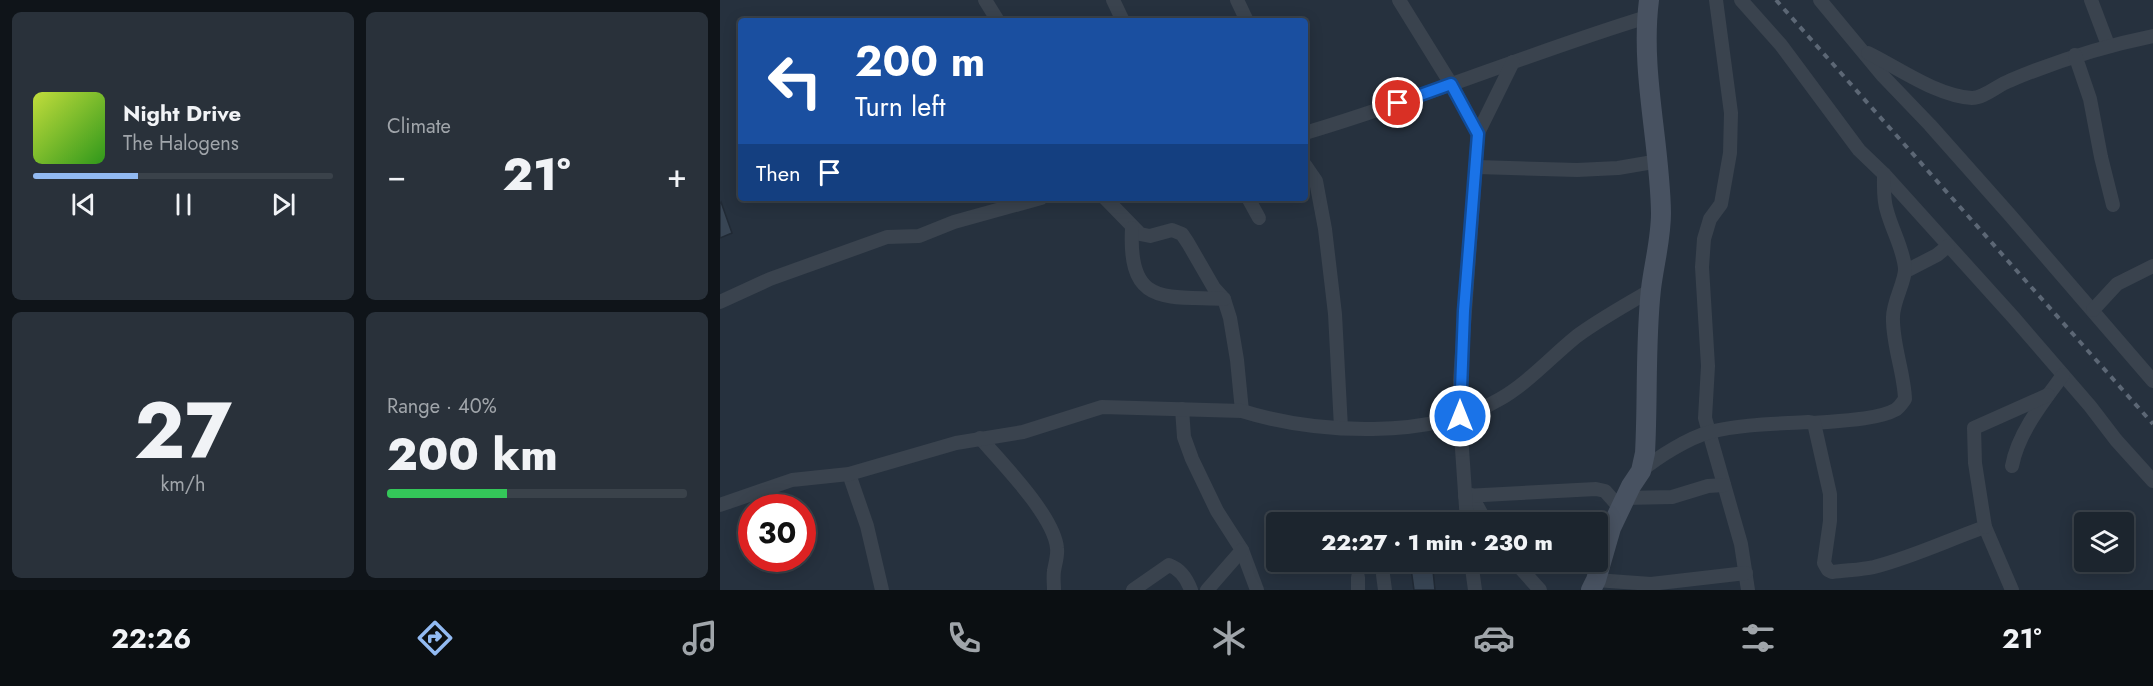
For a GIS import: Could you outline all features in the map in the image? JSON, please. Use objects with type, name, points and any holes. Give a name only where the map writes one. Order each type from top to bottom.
[{"type":"street","points":[[986,0],[996,18]]},
{"type":"street","points":[[1113,0],[1119,18]]},
{"type":"street","points":[[1237,0],[1246,18]]},
{"type":"street","points":[[1399,0],[1451,84],[1478,134]]},
{"type":"street","points":[[1716,0],[1730,102],[1730,153],[1721,204],[1710,219],[1704,239],[1702,267],[1708,366],[1705,418],[1741,544],[1748,590]]},
{"type":"street","points":[[1741,0],[1781,45],[1859,150],[1884,174],[2063,375],[2153,481]]},
{"type":"street","points":[[1820,0],[1883,76],[1930,125],[2153,381]]},
{"type":"street","points":[[2091,0],[2108,45]]},
{"type":"street","points":[[1308,132],[1354,119],[1514,62],[1648,8],[1648,82],[1659,161],[1661,215],[1651,290],[1646,432],[1641,471]]},
{"type":"street","points":[[1863,51],[1954,95],[1975,98],[2006,82],[2075,55],[2108,45],[2153,36]]},
{"type":"street","points":[[2075,55],[2090,99],[2113,205]]},
{"type":"street","points":[[1467,512],[1468,496],[1460,416],[1464,311],[1478,134],[1514,62]]},
{"type":"street","points":[[1477,168],[1577,170],[1618,168],[1659,161]]},
{"type":"street","points":[[1308,169],[1319,190],[1325,229],[1335,314],[1341,428]]},
{"type":"street","points":[[1746,573],[1650,585],[1594,585],[1611,528],[1630,486],[1641,471],[1657,457],[1708,433],[1734,428],[1853,420],[1897,409],[1905,399],[1893,331],[1893,316],[1895,300],[1906,271],[1901,248],[1886,208],[1884,174]]},
{"type":"street","points":[[720,302],[770,279],[886,237],[919,236],[954,222],[1030,201]]},
{"type":"street","points":[[1108,201],[1132,228],[1145,236],[1172,230],[1182,234],[1214,288],[1224,299],[1230,318],[1237,360],[1242,411]]},
{"type":"street","points":[[1250,201],[1259,218]]},
{"type":"street","points":[[1132,228],[1131,245],[1137,276],[1153,292],[1168,297],[1224,299]]},
{"type":"street","points":[[1906,271],[1937,255],[1948,246]]},
{"type":"street","points":[[2093,310],[2117,284],[2153,266]]},
{"type":"street","points":[[720,505],[792,480],[849,474],[980,438],[1023,432],[1102,407],[1242,411],[1281,421],[1341,428],[1399,429],[1460,416],[1486,407],[1502,398],[1579,335],[1651,290]]},
{"type":"street","points":[[2012,466],[2015,451],[2048,395],[2063,375]]},
{"type":"street","points":[[2012,590],[1985,527],[1975,463],[1974,428],[2048,395]]},
{"type":"street","points":[[1182,409],[1184,437],[1192,459],[1206,491],[1242,550],[1257,590]]},
{"type":"street","points":[[1814,423],[1830,494],[1830,521],[1824,562],[1828,570],[1832,572],[1872,567],[1919,553],[1947,540],[1985,527]]},
{"type":"street","points":[[980,438],[1034,501],[1055,538],[1058,550],[1054,590]]},
{"type":"street","points":[[849,474],[867,526],[882,590]]},
{"type":"street","points":[[1468,496],[1596,489],[1605,491],[1622,503],[1724,485]]},
{"type":"street","points":[[1468,496],[1479,512]]},
{"type":"street","points":[[1207,590],[1242,550]]},
{"type":"street","points":[[1133,590],[1169,565],[1180,572],[1191,590]]},
{"type":"street","points":[[1473,572],[1475,590]]},
{"type":"street","points":[[1524,572],[1540,590]]},
{"type":"street","points":[[1383,575],[1385,590]]},
{"type":"building","points":[[720,203],[732,233],[720,238]]},
{"type":"building","points":[[1412,572],[1433,572],[1435,590],[1414,590]]},
{"type":"railway","points":[[1776,0],[2153,424]]},
{"type":"route","points":[[1398,103],[1451,84],[1478,134],[1464,311],[1460,416]]}]
